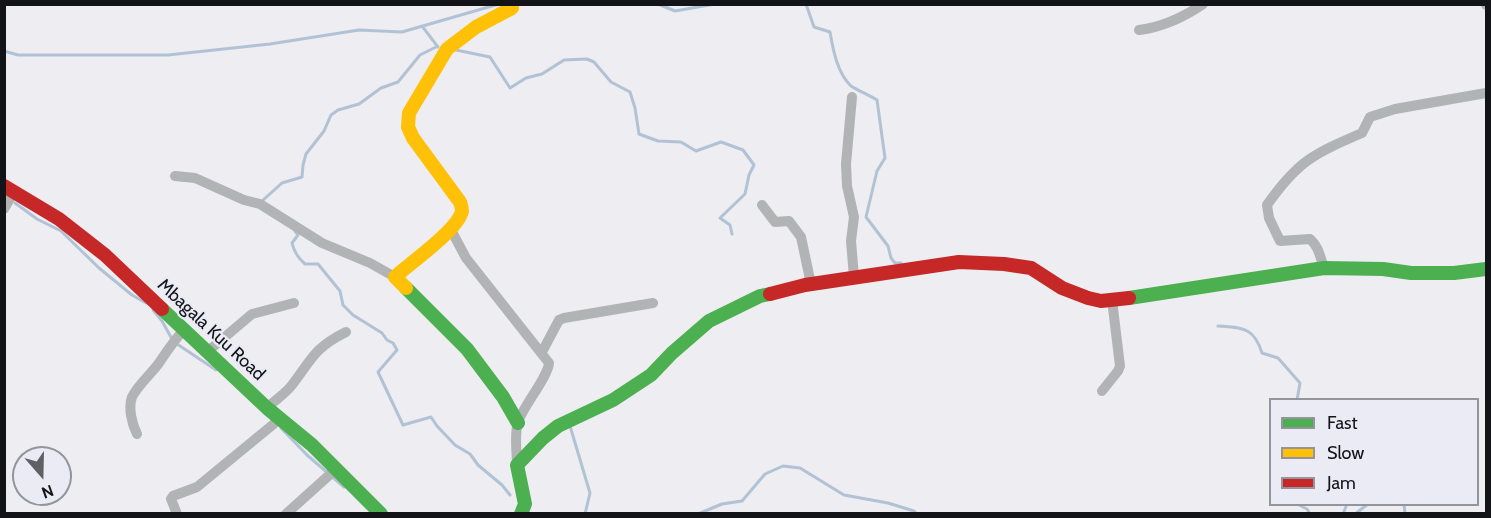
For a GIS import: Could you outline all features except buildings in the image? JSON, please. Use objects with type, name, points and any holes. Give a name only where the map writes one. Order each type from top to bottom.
[{"type":"street","points":[[1139,30],[1158,27],[1186,15],[1203,4]]},
{"type":"street","points":[[395,277],[450,228],[460,216],[462,206],[413,138],[408,127],[409,113],[447,49],[476,27],[512,8]]},
{"type":"street","points":[[1324,268],[1313,241],[1310,239],[1280,241],[1269,218],[1268,205],[1290,174],[1320,152],[1362,133],[1370,117],[1395,109],[1486,93]]},
{"type":"street","points":[[852,97],[846,164],[847,186],[854,217],[851,241],[854,277]]},
{"type":"street","points":[[175,176],[195,178],[260,204],[322,243],[370,263],[395,277],[467,349],[503,397],[518,423]]},
{"type":"street","points":[[4,209],[9,189]]},
{"type":"street","name":"Mbagala Kuu Road","points":[[9,189],[59,219],[105,255],[267,408],[336,468],[381,513]]},
{"type":"street","points":[[762,205],[775,222],[789,221],[798,230],[811,284]]},
{"type":"street","points":[[450,228],[466,258],[548,359],[549,367],[518,423],[517,465],[525,510]]},
{"type":"street","points":[[517,465],[558,426],[613,400],[651,375],[709,321],[760,296],[811,284],[958,262],[1004,264],[1030,268],[1062,288],[1101,301],[1163,294],[1324,268],[1383,269],[1411,273],[1454,273],[1486,269]]},
{"type":"street","points":[[1102,391],[1120,366],[1112,300]]},
{"type":"street","points":[[207,352],[252,314],[294,303]]},
{"type":"street","points":[[542,352],[559,320],[653,303]]},
{"type":"street","points":[[137,434],[132,421],[132,397],[173,341],[184,330]]},
{"type":"street","points":[[267,408],[291,387],[326,342],[346,332]]},
{"type":"street","points":[[177,513],[171,499],[173,496],[197,487],[281,418]]},
{"type":"street","points":[[286,513],[336,468]]},
{"type":"waterway","points":[[4,51],[18,55],[168,55],[270,44],[359,30],[402,32],[499,4]]},
{"type":"waterway","points":[[658,4],[675,11],[715,4]]},
{"type":"waterway","points":[[806,4],[814,27],[830,32],[836,60],[846,81],[877,100],[885,158],[877,171],[866,217],[888,246],[891,258],[895,263],[901,263]]},
{"type":"waterway","points":[[422,26],[438,47]]},
{"type":"waterway","points":[[262,201],[282,183],[302,177],[306,154],[324,131],[331,115],[338,110],[359,104],[381,88],[398,82],[420,55],[436,47]]},
{"type":"waterway","points":[[456,50],[490,57],[510,88],[526,78],[542,74],[564,60],[587,59],[594,62],[611,82],[630,92],[639,134],[658,141],[681,142],[696,151],[721,142],[743,150],[754,165],[749,175],[745,194],[720,218],[730,225],[732,234]]},
{"type":"waterway","points":[[15,203],[37,219],[61,231],[99,268],[132,295],[146,303]]},
{"type":"waterway","points":[[295,231],[298,235],[292,243],[300,259],[305,264],[318,264],[340,291],[343,305],[353,315],[382,333],[397,350],[378,372],[403,425],[431,417],[455,445],[470,454],[478,465],[502,485],[510,495]]},
{"type":"waterway","points":[[153,310],[172,339]]},
{"type":"waterway","points":[[1218,326],[1246,330],[1255,338],[1262,353],[1278,358],[1300,383],[1297,398]]},
{"type":"waterway","points":[[177,344],[216,370]]},
{"type":"waterway","points":[[570,426],[590,493],[585,514]]},
{"type":"waterway","points":[[281,428],[307,455],[344,487]]},
{"type":"waterway","points":[[698,514],[722,504],[742,501],[765,474],[783,466],[800,468],[844,495],[888,503],[917,514]]},
{"type":"waterway","points":[[1301,506],[1310,514]]},
{"type":"waterway","points":[[1343,514],[1346,506]]},
{"type":"waterway","points":[[1355,514],[1365,506]]},
{"type":"waterway","points":[[1404,506],[1405,514]]},
{"type":"traffic: fast","points":[[1129,298],[1324,268],[1383,269],[1411,273],[1454,273],[1486,269]]},
{"type":"traffic: fast","points":[[406,288],[467,349],[503,397],[518,423]]},
{"type":"traffic: fast","points":[[521,514],[525,504],[517,465],[543,438],[558,426],[613,400],[651,375],[709,321],[760,296],[770,294]]},
{"type":"traffic: fast","points":[[162,309],[267,408],[312,445],[381,514]]},
{"type":"traffic: slow","points":[[406,288],[395,277],[443,237],[459,219],[462,211],[460,202],[413,138],[408,127],[409,113],[447,49],[476,27],[512,8]]},
{"type":"traffic: jam","points":[[4,186],[59,219],[105,255],[162,309]]},
{"type":"traffic: jam","points":[[770,294],[805,285],[959,262],[1031,268],[1062,288],[1088,298],[1101,301],[1129,298]]}]
